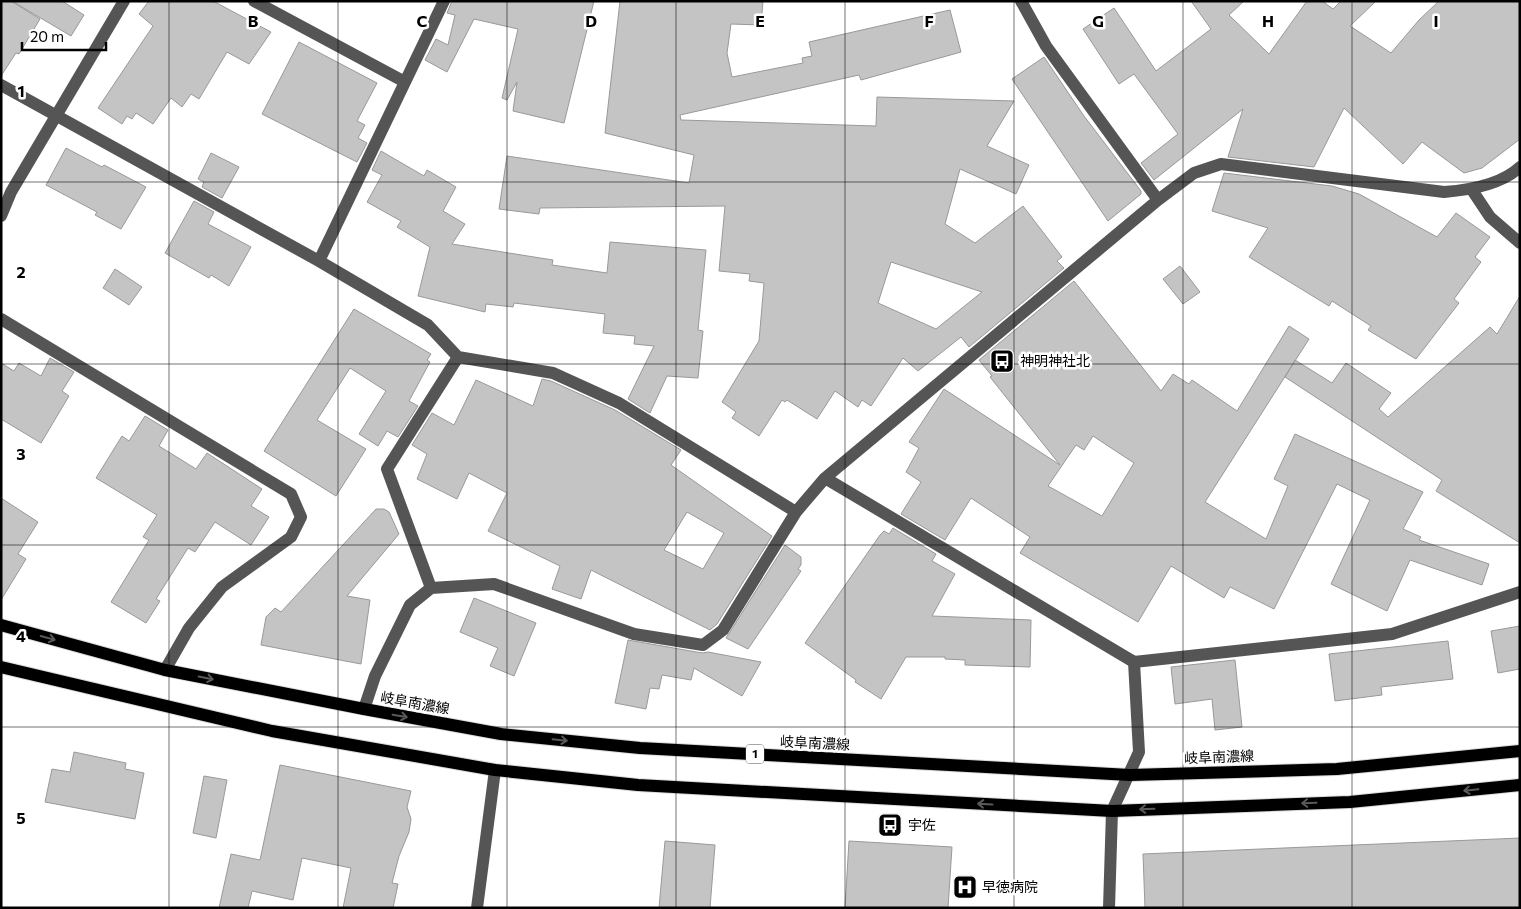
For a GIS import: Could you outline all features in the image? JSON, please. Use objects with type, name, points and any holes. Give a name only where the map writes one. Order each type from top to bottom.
[{"type":"main road","name":"岐阜南濃線","points":[[1,625],[165,670],[364,709],[501,734],[640,748],[1130,775],[1337,769],[1520,751]]},
{"type":"main road","points":[[1,667],[272,731],[495,770],[638,785],[1112,811],[1350,802],[1520,785]]},
{"type":"street","points":[[1,216],[6,190],[57,114],[124,1]]},
{"type":"street","points":[[254,1],[405,82]]},
{"type":"street","points":[[319,261],[444,1]]},
{"type":"street","points":[[1021,1],[1046,46],[1158,200]]},
{"type":"street","points":[[1,85],[57,114],[319,261],[428,325],[458,357],[553,373],[619,403],[796,512]]},
{"type":"street","points":[[364,709],[375,676],[410,604],[431,588],[494,584],[634,634],[703,645],[724,630],[796,512],[825,478],[1158,200],[1194,173],[1221,164],[1444,192],[1472,190],[1513,173],[1520,166]]},
{"type":"street","points":[[1472,190],[1490,217],[1520,243]]},
{"type":"street","points":[[1,319],[291,494],[300,517],[291,537],[222,587],[189,628],[165,670]]},
{"type":"street","points":[[431,588],[388,468],[458,357]]},
{"type":"street","points":[[825,478],[1134,662],[1392,634],[1520,592]]},
{"type":"street","points":[[1109,908],[1112,811],[1139,752],[1134,662]]},
{"type":"street","points":[[477,908],[495,770]]},
{"type":"building","points":[[1,1],[11,1],[40,19],[19,54],[16,53],[1,76]]},
{"type":"building","points":[[12,1],[62,1],[84,15],[71,36]]},
{"type":"building","points":[[149,1],[213,1],[271,32],[249,64],[227,52],[199,99],[191,94],[182,107],[171,98],[153,124],[136,113],[132,119],[127,116],[122,124],[98,108],[153,26],[139,14]]},
{"type":"building","points":[[452,1],[594,1],[564,123],[513,111],[517,82],[507,100],[502,98],[518,29],[474,19],[447,72],[425,60],[436,39],[448,45],[455,15],[447,13]]},
{"type":"building","points":[[620,1],[763,1],[761,25],[731,24],[727,53],[732,77],[803,63],[802,58],[812,56],[809,42],[950,10],[961,52],[861,80],[859,75],[680,115],[681,120],[876,126],[877,97],[1014,101],[987,146],[1029,165],[1016,194],[960,169],[945,224],[975,243],[1023,206],[1062,257],[1057,261],[1064,268],[969,347],[961,337],[918,371],[903,358],[871,406],[862,400],[858,407],[835,391],[817,419],[787,400],[785,402],[782,400],[759,436],[732,418],[736,412],[722,402],[759,341],[764,283],[749,281],[750,274],[719,271],[725,206],[540,208],[539,214],[499,209],[507,156],[689,183],[694,155],[605,133]],"holes":[[[891,262],[982,292],[936,329],[878,303]]]},
{"type":"building","points":[[1191,1],[1244,1],[1229,15],[1269,54],[1307,1],[1322,1],[1333,9],[1341,1],[1376,1],[1350,26],[1391,53],[1419,20],[1439,1],[1520,1],[1520,139],[1482,168],[1464,173],[1422,142],[1403,164],[1344,108],[1314,167],[1228,157],[1243,109],[1154,180],[1141,163],[1178,134],[1134,74],[1119,84],[1083,29],[1114,8],[1156,71],[1211,29]]},
{"type":"building","points":[[299,42],[377,83],[357,121],[365,125],[358,138],[367,143],[357,162],[262,114]]},
{"type":"building","points":[[1044,57],[1084,116],[1141,191],[1141,194],[1108,221],[1012,79]]},
{"type":"building","points":[[66,148],[146,187],[121,229],[95,215],[97,212],[46,185]]},
{"type":"building","points":[[381,151],[424,176],[427,170],[456,187],[443,211],[465,224],[452,244],[553,260],[552,265],[607,273],[610,242],[706,250],[698,330],[703,331],[698,378],[667,376],[650,413],[628,399],[654,346],[634,344],[635,336],[603,333],[605,314],[514,303],[513,307],[486,304],[485,312],[418,296],[430,247],[397,227],[401,221],[367,202],[382,175],[372,170]]},
{"type":"building","points":[[211,153],[239,167],[222,198],[202,187],[204,182],[198,179]]},
{"type":"building","points":[[1224,173],[1332,186],[1359,194],[1437,237],[1456,213],[1490,237],[1475,257],[1481,262],[1454,299],[1459,303],[1416,359],[1368,330],[1371,326],[1332,301],[1329,306],[1249,257],[1268,228],[1212,211]]},
{"type":"building","points":[[194,201],[214,212],[208,224],[251,247],[229,286],[211,275],[209,278],[165,253]]},
{"type":"building","points":[[1180,266],[1200,292],[1183,304],[1163,279]]},
{"type":"building","points":[[115,269],[142,287],[129,305],[103,288]]},
{"type":"building","points":[[1074,281],[1161,391],[1173,374],[1189,384],[1192,380],[1237,411],[1289,326],[1309,339],[1205,502],[1266,539],[1288,486],[1274,479],[1295,434],[1423,492],[1403,529],[1421,537],[1419,540],[1489,564],[1482,585],[1410,560],[1387,611],[1331,584],[1370,500],[1337,484],[1274,609],[1230,587],[1224,598],[1171,566],[1138,622],[1020,553],[1030,537],[971,498],[945,540],[901,514],[921,482],[906,472],[919,448],[909,442],[944,389],[1060,465],[990,377],[992,376],[979,360]],"holes":[[[1093,436],[1134,463],[1102,516],[1048,486],[1076,445],[1084,450]]]},
{"type":"building","points":[[1520,296],[1520,543],[1436,491],[1442,480],[1285,377],[1295,360],[1332,383],[1346,363],[1391,393],[1379,409],[1388,417],[1490,327],[1497,334]]},
{"type":"building","points":[[354,309],[431,354],[427,360],[430,362],[409,401],[418,406],[398,437],[387,431],[378,446],[359,434],[386,391],[350,368],[317,420],[366,449],[336,496],[264,451]]},
{"type":"building","points":[[50,358],[74,372],[62,391],[69,396],[41,443],[1,419],[1,363],[14,371],[19,363],[41,376]]},
{"type":"building","points":[[542,379],[551,381],[615,410],[681,450],[671,465],[772,536],[717,624],[710,630],[591,570],[581,599],[552,589],[560,566],[488,531],[507,493],[469,473],[457,499],[417,479],[427,454],[412,445],[432,413],[454,425],[476,380],[533,406]],"holes":[[[687,512],[724,533],[703,569],[664,550]]]},
{"type":"building","points":[[145,416],[168,430],[159,446],[196,469],[207,453],[262,489],[251,506],[269,517],[251,545],[215,522],[195,552],[188,548],[156,599],[160,601],[146,623],[111,602],[149,540],[143,537],[157,515],[96,478],[122,436],[129,441]]},
{"type":"building","points":[[1,498],[38,522],[18,554],[26,559],[1,600]]},
{"type":"building","points":[[376,509],[384,509],[389,512],[399,534],[347,596],[370,600],[361,664],[261,645],[266,617],[275,608],[281,612]]},
{"type":"building","points":[[893,528],[936,554],[932,561],[955,574],[932,616],[1031,620],[1030,667],[965,665],[965,660],[945,659],[945,657],[906,657],[881,699],[855,682],[856,680],[805,643],[880,535],[884,531],[889,534]]},
{"type":"building","points":[[785,545],[801,557],[801,565],[798,569],[801,571],[748,649],[726,638]]},
{"type":"building","points":[[474,598],[536,623],[514,676],[490,666],[498,648],[460,632]]},
{"type":"building","points":[[1520,626],[1520,669],[1498,673],[1491,631]]},
{"type":"building","points":[[628,640],[761,662],[742,696],[694,668],[691,680],[662,675],[659,689],[650,688],[646,709],[615,703]]},
{"type":"building","points":[[1448,641],[1453,679],[1381,687],[1382,695],[1335,701],[1329,654]]},
{"type":"building","points":[[1235,660],[1242,727],[1215,730],[1212,699],[1175,704],[1171,667]]},
{"type":"building","points":[[74,752],[126,763],[125,769],[144,773],[135,819],[45,802],[52,769],[70,772]]},
{"type":"building","points":[[280,765],[411,791],[407,807],[411,819],[409,832],[399,856],[392,883],[398,884],[393,908],[343,908],[351,868],[302,858],[293,900],[252,891],[248,908],[219,908],[231,854],[260,860]]},
{"type":"building","points":[[204,776],[227,780],[216,838],[193,833]]},
{"type":"building","points":[[1520,838],[1520,908],[1145,908],[1143,854]]},
{"type":"building","points":[[665,841],[715,845],[710,908],[659,908]]},
{"type":"building","points":[[849,841],[952,847],[948,908],[845,908]]},
{"type":"place","name":"神明神社北","points":[[1002,361]]},
{"type":"place","name":"宇佐","points":[[890,825]]},
{"type":"place","name":"早徳病院","points":[[965,887]]}]
